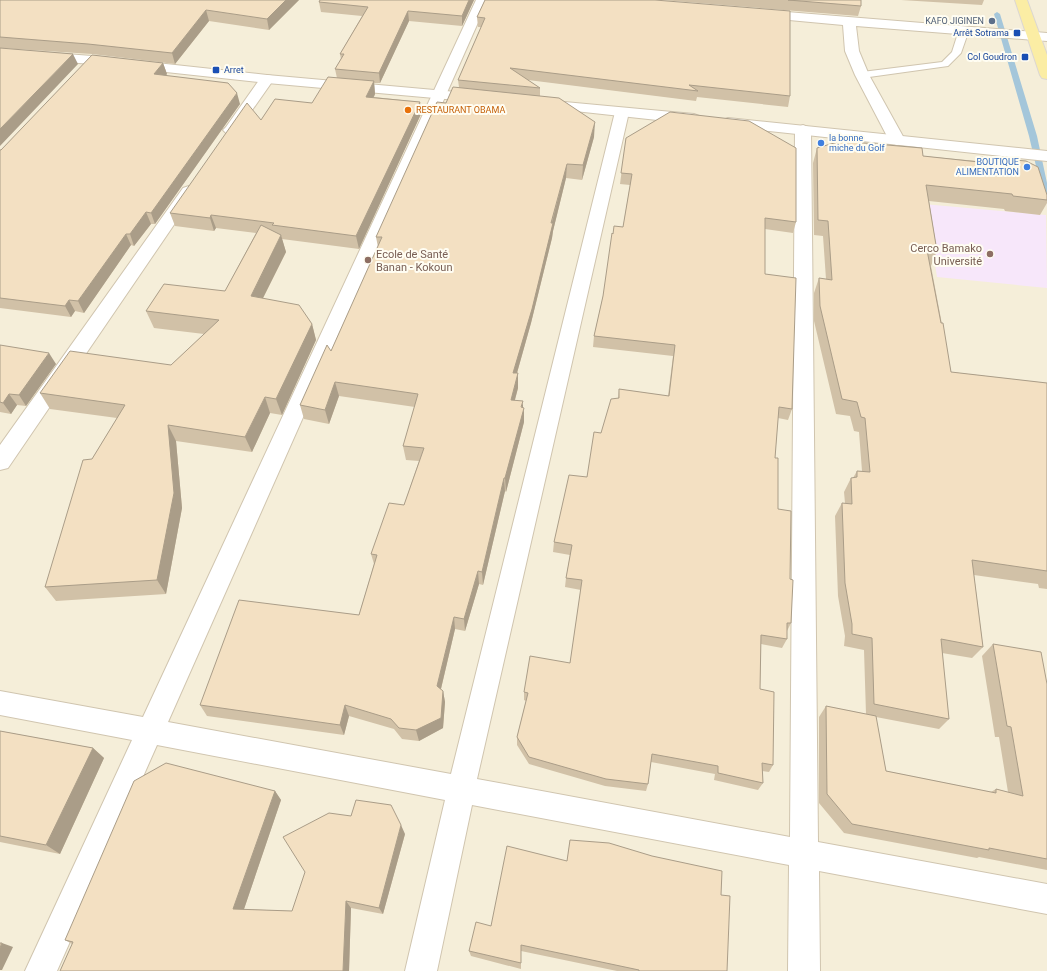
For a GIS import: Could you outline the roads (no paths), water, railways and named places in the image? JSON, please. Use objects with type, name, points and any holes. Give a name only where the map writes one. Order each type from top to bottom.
[{"type":"main road","points":[[1021,0],[1040,36],[1047,75]]},
{"type":"street","points":[[41,971],[482,0]]},
{"type":"street","points":[[746,12],[1040,36]]},
{"type":"street","points":[[848,21],[852,51],[862,75],[897,140]]},
{"type":"street","points":[[0,53],[92,60],[267,79],[495,99]]},
{"type":"street","points":[[81,72],[92,60]]},
{"type":"street","points":[[222,144],[267,79]]},
{"type":"street","points":[[527,102],[1047,156]]},
{"type":"street","points":[[421,971],[460,789],[622,112]]},
{"type":"street","points":[[803,130],[804,971]]},
{"type":"street","points":[[0,462],[199,176]]},
{"type":"street","points":[[0,703],[1047,899]]},
{"type":"lane","points":[[862,75],[945,64],[956,53],[964,30]]},
{"type":"waterway","points":[[997,14],[1033,136],[1047,196]]},
{"type":"place","name":"KAFO JIGINEN","points":[[992,21]]},
{"type":"place","name":"Arrêt Sotrama","points":[[1017,33]]},
{"type":"place","name":"Col Goudron","points":[[1025,57]]},
{"type":"place","name":"Arret","points":[[216,70]]},
{"type":"place","name":"RESTAURANT OBAMA","points":[[408,110]]},
{"type":"place","name":"la bonne miche du Golf","points":[[821,143]]},
{"type":"place","name":"BOUTIQUE ALIMENTATION","points":[[1027,167]]},
{"type":"place","name":"Cerco Bamako Université","points":[[990,254]]},
{"type":"place","name":"Ecole de Santé Banan - Kokoun","points":[[368,260]]}]
